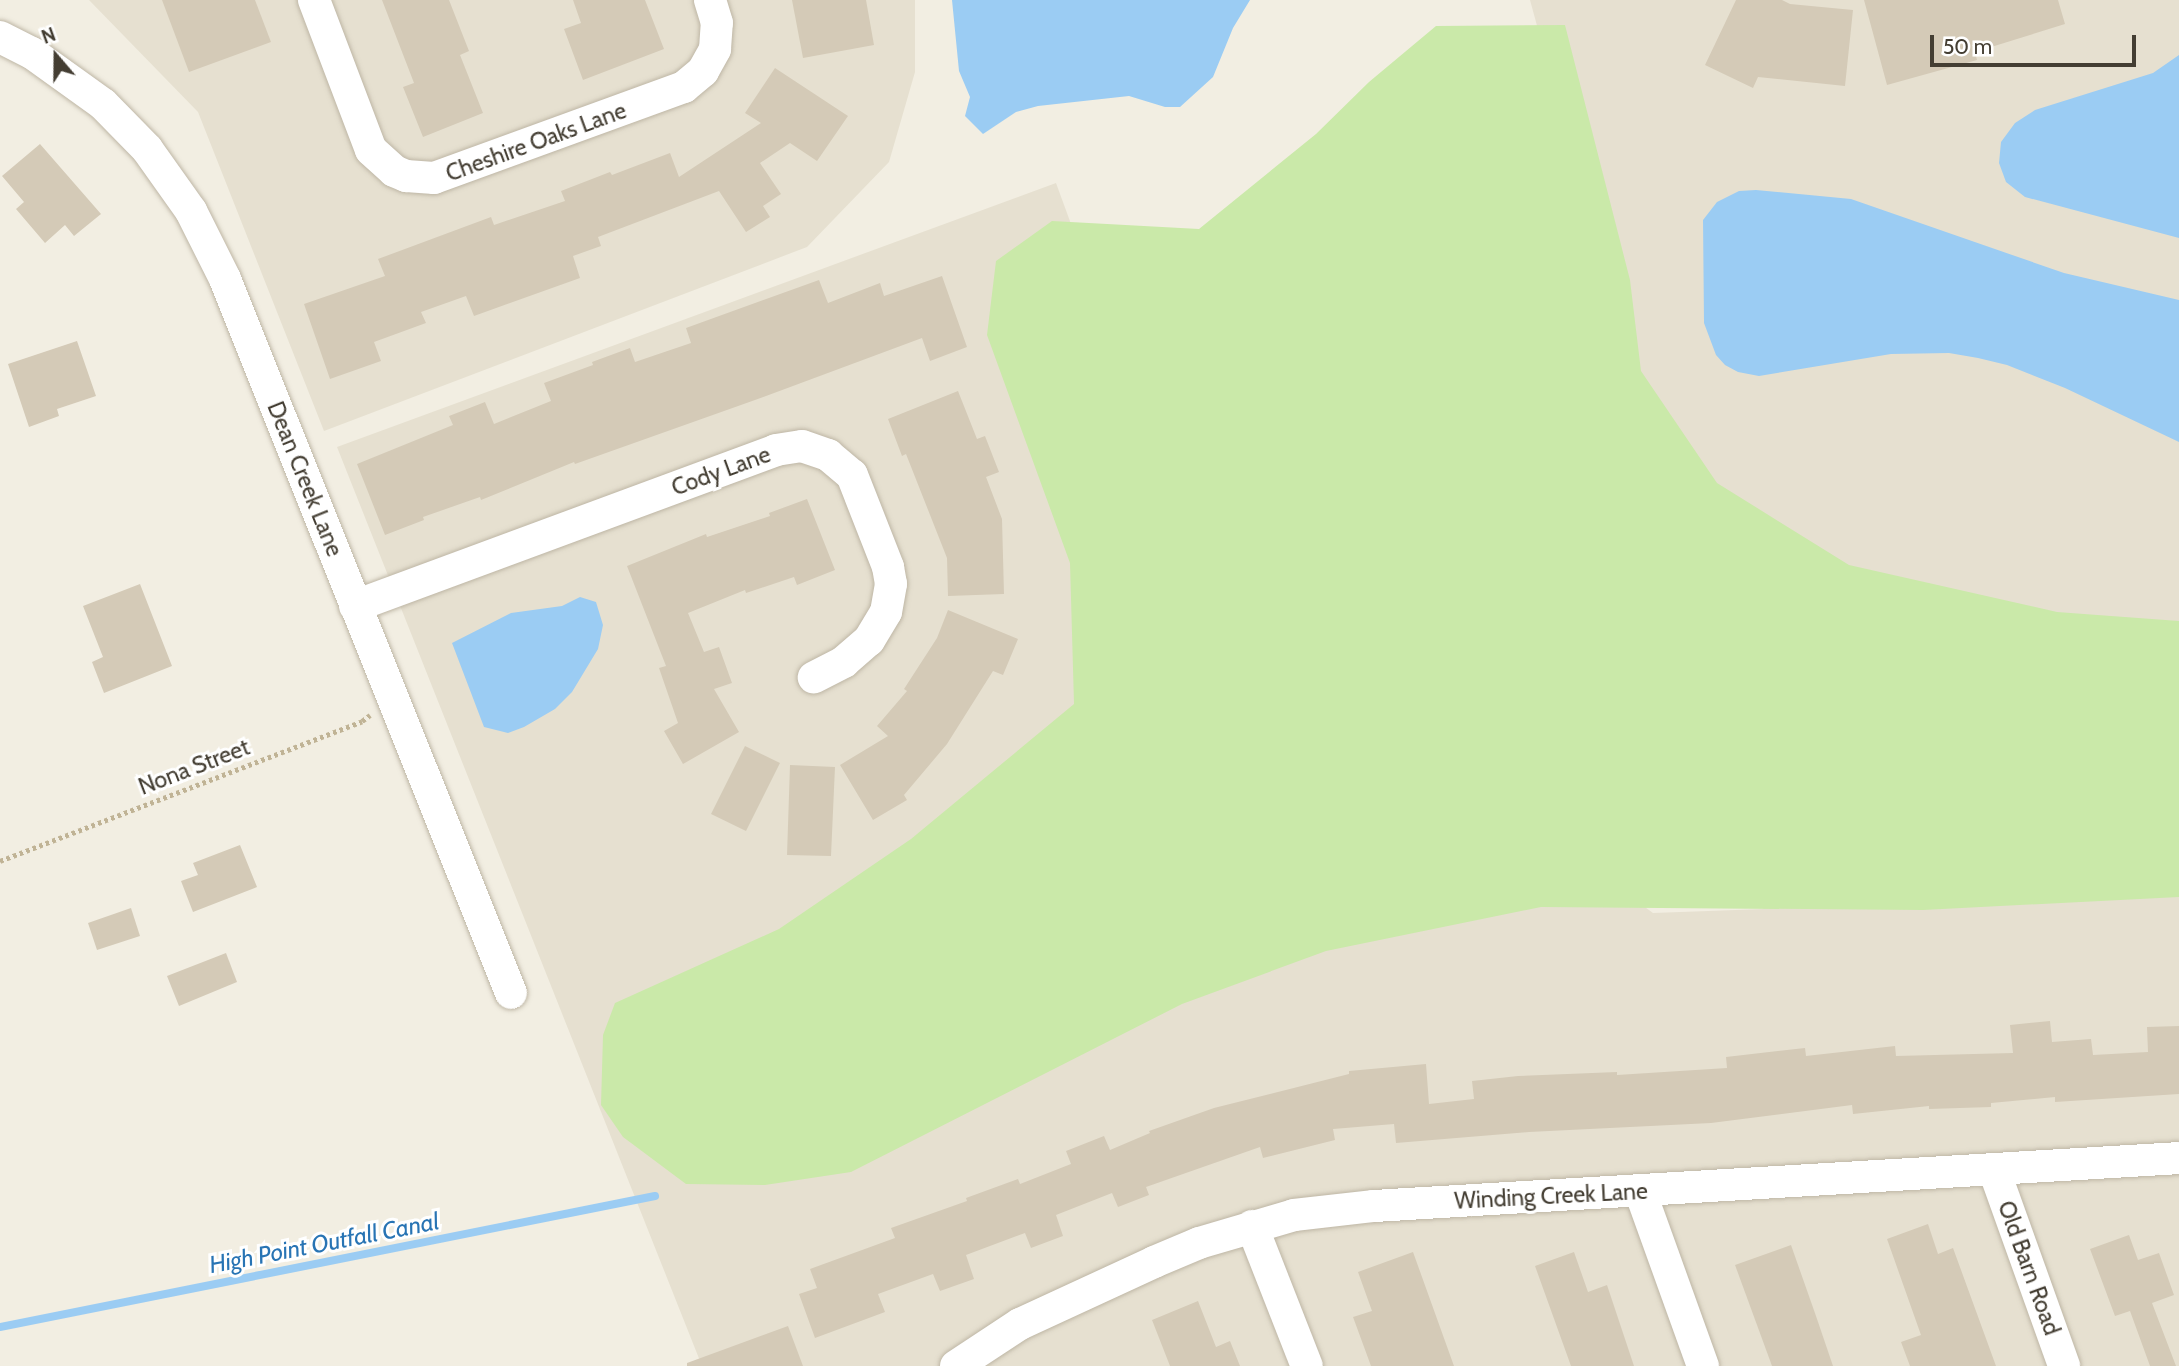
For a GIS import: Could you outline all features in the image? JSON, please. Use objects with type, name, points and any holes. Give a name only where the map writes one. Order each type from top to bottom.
[{"type":"street","name":"Cheshire Oaks Lane","points":[[314,0],[371,150],[394,171],[420,178],[447,175],[684,87],[703,71],[715,50],[717,23],[710,0]]},
{"type":"street","name":"Dean Creek Lane","points":[[0,37],[41,58],[103,104],[147,149],[191,211],[225,279],[511,993]]},
{"type":"street","name":"Cody Lane","points":[[355,606],[776,450],[802,446],[828,455],[852,475],[888,567],[891,584],[886,612],[869,640],[844,662],[814,677]]},
{"type":"street","name":"Winding Creek Lane","points":[[956,1366],[1020,1324],[1178,1252],[1294,1214],[1335,1209],[2179,1158]]},
{"type":"street","name":"Old Barn Road","points":[[1994,1170],[2064,1366]]},
{"type":"street","points":[[1640,1191],[1703,1366]]},
{"type":"street","points":[[1251,1226],[1307,1366]]},
{"type":"path","name":"Nona Street","points":[[0,861],[362,721],[390,691]]},
{"type":"shaded area","points":[[89,0],[915,0],[915,72],[889,162],[807,247],[324,431],[198,112]]},
{"type":"shaded area","points":[[1530,0],[2179,0],[2179,1366],[702,1366],[337,447],[1056,183],[1294,833],[1486,791],[1653,913],[1763,909],[1617,319]]},
{"type":"green space","points":[[1565,25],[1630,280],[1641,371],[1717,483],[1849,565],[2057,612],[2179,621],[2179,897],[1923,910],[1541,907],[1326,951],[1182,1004],[851,1172],[765,1185],[686,1184],[623,1137],[601,1105],[603,1035],[615,1003],[779,929],[911,839],[1074,704],[1070,563],[987,335],[996,261],[1052,221],[1199,229],[1316,134],[1369,82],[1436,26]]},
{"type":"water","points":[[952,0],[1250,0],[1233,28],[1213,77],[1180,107],[1165,107],[1129,96],[1038,106],[1016,112],[983,134],[965,116],[970,97],[959,71]]},
{"type":"water","points":[[2179,55],[2179,238],[2025,197],[2006,182],[1999,163],[2001,142],[2015,123],[2035,110],[2153,73]]},
{"type":"water","points":[[1756,190],[1851,199],[2064,273],[2179,300],[2179,442],[2065,388],[2007,365],[1949,353],[1891,354],[1759,376],[1738,372],[1725,365],[1716,355],[1704,323],[1703,220],[1717,202],[1739,191]]},
{"type":"water","points":[[580,597],[596,602],[603,625],[598,649],[572,692],[555,709],[524,727],[508,733],[484,727],[452,643],[511,613],[562,606]]},
{"type":"building","points":[[162,0],[255,0],[271,42],[189,72]]},
{"type":"building","points":[[382,0],[449,0],[469,51],[460,55],[483,113],[423,137],[403,87],[414,83]]},
{"type":"building","points":[[573,0],[645,0],[664,49],[583,80],[564,29],[581,23]]},
{"type":"building","points":[[792,0],[866,0],[874,45],[803,58]]},
{"type":"building","points":[[1736,0],[1782,0],[1790,4],[1853,10],[1845,86],[1758,77],[1753,88],[1705,65]]},
{"type":"building","points":[[1864,0],[2058,0],[2065,24],[1975,52],[1977,60],[1887,85]]},
{"type":"building","points":[[775,68],[848,116],[817,161],[790,143],[760,163],[781,194],[763,206],[770,217],[746,232],[719,191],[598,237],[601,246],[573,256],[580,278],[474,316],[466,296],[421,312],[426,323],[374,342],[381,361],[330,379],[304,304],[385,276],[378,259],[491,217],[494,225],[565,201],[561,191],[610,172],[612,175],[670,153],[679,177],[761,123],[745,113]]},
{"type":"building","points":[[40,144],[101,214],[74,236],[65,225],[45,243],[16,209],[24,202],[2,176]]},
{"type":"building","points":[[942,276],[967,347],[930,361],[922,338],[755,400],[575,464],[574,462],[481,500],[480,497],[423,517],[424,520],[385,535],[357,464],[453,425],[449,416],[485,402],[494,424],[551,401],[544,383],[630,348],[635,362],[691,343],[686,328],[819,280],[828,303],[880,283],[884,296]]},
{"type":"building","points":[[77,341],[96,396],[57,409],[59,416],[29,427],[8,364]]},
{"type":"building","points":[[958,391],[977,439],[985,436],[999,472],[986,477],[1002,519],[1004,594],[948,596],[947,558],[906,454],[902,456],[888,419]]},
{"type":"building","points":[[807,499],[835,570],[797,585],[794,577],[746,593],[745,590],[688,613],[704,652],[719,647],[732,683],[714,689],[739,732],[683,764],[664,731],[678,723],[659,668],[666,666],[627,566],[706,534],[707,537],[770,516],[769,513]]},
{"type":"building","points":[[140,584],[172,666],[104,693],[92,662],[103,657],[83,606]]},
{"type":"building","points":[[948,610],[1018,639],[1003,675],[993,671],[947,744],[904,795],[907,800],[873,820],[840,765],[888,736],[877,726],[907,691],[904,689],[937,638]]},
{"type":"building","points":[[745,746],[780,763],[746,831],[711,814]]},
{"type":"building","points":[[790,765],[835,767],[831,856],[787,855]]},
{"type":"building","points":[[240,845],[257,887],[193,912],[181,881],[198,875],[193,863]]},
{"type":"building","points":[[131,908],[140,936],[97,950],[88,923]]},
{"type":"building","points":[[226,953],[237,982],[179,1006],[167,976]]},
{"type":"building","points":[[2050,1021],[2052,1042],[2091,1039],[2093,1055],[2148,1052],[2147,1027],[2179,1026],[2179,1094],[2055,1102],[2055,1097],[1991,1103],[1991,1107],[1929,1109],[1929,1106],[1853,1114],[1852,1105],[1711,1123],[1529,1132],[1396,1143],[1394,1124],[1333,1129],[1335,1140],[1263,1158],[1260,1147],[1146,1187],[1149,1195],[1118,1207],[1112,1193],[1056,1215],[1063,1236],[1031,1248],[1025,1233],[966,1255],[974,1279],[940,1291],[933,1274],[878,1294],[885,1312],[815,1338],[799,1294],[817,1288],[810,1269],[895,1238],[891,1228],[967,1201],[966,1198],[1018,1179],[1020,1184],[1071,1164],[1066,1151],[1104,1136],[1110,1150],[1150,1133],[1149,1131],[1214,1108],[1349,1074],[1349,1071],[1426,1064],[1429,1104],[1474,1099],[1472,1081],[1518,1076],[1617,1072],[1617,1075],[1727,1068],[1726,1057],[1805,1048],[1806,1056],[1895,1046],[1896,1056],[2013,1053],[2010,1025]]},
{"type":"building","points":[[1928,1224],[1938,1254],[1953,1248],[1996,1366],[1910,1366],[1901,1342],[1921,1335],[1887,1239]]},
{"type":"building","points":[[2129,1235],[2138,1260],[2159,1253],[2174,1295],[2152,1303],[2176,1366],[2150,1366],[2130,1311],[2115,1316],[2090,1249]]},
{"type":"building","points":[[1791,1245],[1833,1366],[1772,1366],[1735,1265]]},
{"type":"building","points":[[1413,1252],[1454,1366],[1371,1366],[1353,1317],[1372,1311],[1358,1272]]},
{"type":"building","points":[[1574,1252],[1588,1292],[1607,1285],[1634,1366],[1571,1366],[1535,1266]]},
{"type":"building","points":[[1198,1301],[1216,1347],[1230,1341],[1240,1366],[1170,1366],[1152,1320]]},
{"type":"building","points":[[788,1326],[803,1366],[687,1366],[687,1363]]},
{"type":"waterway","name":"High Point Outfall Canal","points":[[0,1327],[655,1196]]}]
